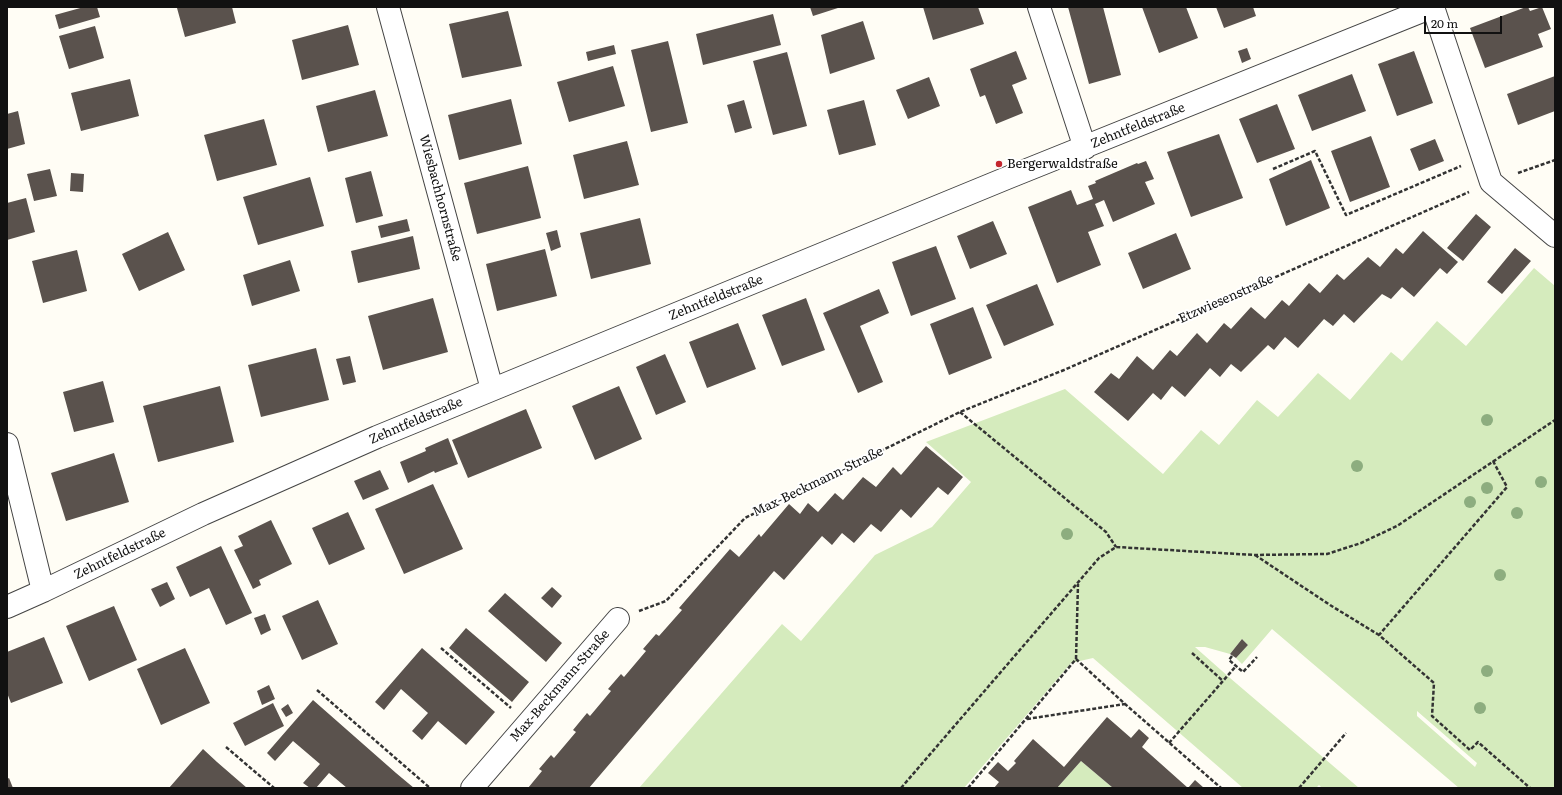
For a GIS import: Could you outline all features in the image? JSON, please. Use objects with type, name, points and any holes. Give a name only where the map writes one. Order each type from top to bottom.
[{"type":"street","name":"Wiesbachhornstraße","points":[[388,7],[492,389]]},
{"type":"street","points":[[1039,7],[1085,148]]},
{"type":"street","name":"Zehntfeldstraße","points":[[7,607],[203,514],[377,437],[1432,7]]},
{"type":"street","points":[[1432,7],[1491,182],[1555,236]]},
{"type":"street","points":[[7,444],[43,591]]},
{"type":"street","name":"Max-Beckmann-Straße","points":[[472,788],[618,619]]},
{"type":"path","points":[[1273,169],[1315,151],[1346,215],[1483,157]]},
{"type":"path","name":"Etzwiesenstraße","points":[[960,412],[1064,370],[1491,182],[1555,160]]},
{"type":"path","points":[[960,412],[1106,532],[1116,547]]},
{"type":"path","name":"Max-Beckmann-Straße","points":[[618,619],[666,600],[745,518],[960,412]]},
{"type":"path","points":[[901,788],[1099,558],[1116,547],[1255,555],[1327,554],[1361,544],[1396,526],[1555,420]]},
{"type":"path","points":[[1379,635],[1507,487],[1493,461]]},
{"type":"path","points":[[1255,555],[1330,606],[1379,635],[1434,683],[1432,716],[1470,750],[1478,742],[1530,788]]},
{"type":"path","points":[[968,788],[1076,659],[1078,584]]},
{"type":"path","points":[[442,648],[528,723]]},
{"type":"path","points":[[1192,653],[1223,681]]},
{"type":"path","points":[[1232,656],[1229,660],[1243,672],[1257,657]]},
{"type":"path","points":[[1076,659],[1221,788]]},
{"type":"path","points":[[1169,743],[1236,666]]},
{"type":"path","points":[[317,690],[430,788]]},
{"type":"path","points":[[1027,719],[1125,704]]},
{"type":"path","points":[[1299,788],[1346,733]]},
{"type":"path","points":[[226,747],[274,788]]},
{"type":"green space","points":[[1534,268],[1555,286],[1555,788],[1459,788],[1272,629],[1242,664],[1236,658],[1248,645],[1242,639],[1230,654],[1205,647],[1195,647],[1359,788],[1322,788],[1319,785],[1316,788],[1243,788],[1093,658],[1071,663],[964,788],[639,788],[782,624],[801,641],[875,555],[932,527],[971,482],[926,442],[1065,389],[1163,474],[1201,430],[1219,445],[1257,400],[1278,417],[1318,373],[1350,400],[1391,352],[1402,361],[1437,321],[1466,346]],"holes":[[[1417,711],[1477,763],[1475,767],[1417,716]]]},
{"type":"green space","points":[[1081,761],[1113,788],[1057,788]]},
{"type":"building","points":[[84,7],[97,7],[100,17],[59,29],[55,15]]},
{"type":"building","points":[[232,7],[236,23],[185,37],[177,8]]},
{"type":"building","points":[[810,7],[841,7],[813,16]]},
{"type":"building","points":[[923,7],[978,7],[984,24],[933,40]]},
{"type":"building","points":[[1068,7],[1103,7],[1121,75],[1089,84]]},
{"type":"building","points":[[1142,7],[1186,7],[1198,38],[1159,53]]},
{"type":"building","points":[[1216,7],[1253,7],[1256,16],[1224,28]]},
{"type":"building","points":[[1528,7],[1530,11],[1542,7],[1551,29],[1538,34],[1543,47],[1485,68],[1470,28]]},
{"type":"building","points":[[508,11],[522,66],[462,78],[449,24]]},
{"type":"building","points":[[773,14],[781,45],[703,65],[696,34]]},
{"type":"building","points":[[863,21],[875,59],[830,74],[821,35]]},
{"type":"building","points":[[348,25],[359,65],[302,80],[292,40]]},
{"type":"building","points":[[95,26],[104,58],[69,69],[59,36]]},
{"type":"building","points":[[668,41],[688,123],[651,132],[631,50]]},
{"type":"building","points":[[614,45],[616,54],[588,61],[586,52]]},
{"type":"building","points":[[1247,48],[1251,59],[1242,63],[1238,51]]},
{"type":"building","points":[[1016,51],[1027,79],[1012,85],[1023,113],[996,124],[985,95],[980,97],[970,69]]},
{"type":"building","points":[[1414,51],[1433,103],[1397,116],[1378,64]]},
{"type":"building","points":[[787,52],[807,126],[773,135],[753,61]]},
{"type":"building","points":[[613,66],[625,106],[569,122],[557,82]]},
{"type":"building","points":[[1352,74],[1366,111],[1312,131],[1298,95]]},
{"type":"building","points":[[1555,76],[1555,111],[1518,125],[1507,94]]},
{"type":"building","points":[[929,77],[940,106],[908,119],[896,90]]},
{"type":"building","points":[[130,79],[139,116],[81,131],[71,93]]},
{"type":"building","points":[[375,90],[388,136],[328,152],[316,106]]},
{"type":"building","points":[[511,99],[522,144],[459,160],[448,115]]},
{"type":"building","points":[[744,100],[752,128],[735,133],[727,105]]},
{"type":"building","points":[[864,100],[876,145],[839,155],[827,110]]},
{"type":"building","points":[[1277,104],[1295,149],[1257,163],[1239,119]]},
{"type":"building","points":[[18,111],[25,144],[7,149],[7,114]]},
{"type":"building","points":[[264,119],[277,165],[217,181],[204,135]]},
{"type":"building","points":[[1219,134],[1243,198],[1191,217],[1167,152]]},
{"type":"building","points":[[1371,136],[1390,187],[1350,202],[1331,151]]},
{"type":"building","points":[[1435,139],[1444,161],[1419,171],[1410,149]]},
{"type":"building","points":[[627,141],[639,185],[584,199],[573,155]]},
{"type":"building","points":[[1311,160],[1330,208],[1286,226],[1269,179]]},
{"type":"building","points":[[1146,161],[1154,179],[1145,182],[1155,204],[1113,222],[1104,200],[1095,204],[1104,226],[1088,232],[1101,265],[1057,283],[1028,207],[1071,190],[1077,205],[1093,199],[1088,186],[1096,183],[1095,181],[1137,163]]},
{"type":"building","points":[[528,166],[541,218],[477,234],[464,183]]},
{"type":"building","points":[[50,169],[57,196],[34,201],[27,174]]},
{"type":"building","points":[[371,171],[383,216],[356,223],[345,178]]},
{"type":"building","points":[[71,173],[84,174],[83,192],[70,191]]},
{"type":"building","points":[[310,177],[324,226],[258,245],[243,197]]},
{"type":"building","points":[[26,198],[35,232],[7,240],[7,203]]},
{"type":"building","points":[[1476,214],[1491,227],[1463,261],[1447,248]]},
{"type":"building","points":[[640,218],[651,264],[591,279],[580,233]]},
{"type":"building","points":[[407,219],[410,231],[381,238],[378,226]]},
{"type":"building","points":[[993,221],[1007,254],[970,269],[957,236]]},
{"type":"building","points":[[557,230],[561,247],[551,251],[546,233]]},
{"type":"building","points":[[1423,231],[1458,262],[1447,274],[1440,268],[1414,297],[1402,287],[1391,299],[1382,294],[1354,323],[1344,314],[1333,326],[1324,319],[1298,348],[1285,337],[1274,350],[1268,345],[1241,372],[1231,364],[1220,377],[1210,368],[1185,397],[1172,386],[1161,400],[1153,393],[1128,421],[1094,392],[1111,373],[1119,379],[1137,356],[1153,370],[1170,350],[1177,356],[1197,333],[1207,343],[1224,323],[1231,329],[1251,307],[1265,319],[1282,300],[1289,306],[1309,283],[1320,293],[1337,274],[1344,280],[1368,257],[1380,267],[1396,248],[1403,254]]},
{"type":"building","points":[[168,232],[185,270],[139,291],[122,254]]},
{"type":"building","points":[[1176,233],[1191,269],[1143,289],[1128,253]]},
{"type":"building","points":[[413,236],[420,269],[358,283],[351,251]]},
{"type":"building","points":[[936,246],[956,299],[911,316],[892,262]]},
{"type":"building","points":[[1515,248],[1531,261],[1502,294],[1487,282]]},
{"type":"building","points":[[545,249],[557,296],[497,311],[486,264]]},
{"type":"building","points":[[77,250],[87,291],[43,303],[32,261]]},
{"type":"building","points":[[290,260],[300,291],[252,306],[243,275]]},
{"type":"building","points":[[1037,284],[1054,325],[1004,346],[986,305]]},
{"type":"building","points":[[879,289],[889,313],[860,326],[883,382],[858,393],[823,313]]},
{"type":"building","points":[[433,298],[448,352],[383,370],[368,316]]},
{"type":"building","points":[[806,298],[825,350],[782,366],[762,315]]},
{"type":"building","points":[[973,307],[992,358],[949,375],[930,324]]},
{"type":"building","points":[[738,323],[756,369],[707,388],[689,342]]},
{"type":"building","points":[[316,348],[329,400],[261,417],[248,365]]},
{"type":"building","points":[[665,354],[686,402],[656,415],[636,367]]},
{"type":"building","points":[[350,356],[356,382],[343,385],[336,359]]},
{"type":"building","points":[[103,381],[114,422],[74,432],[63,392]]},
{"type":"building","points":[[220,386],[234,442],[158,462],[143,406]]},
{"type":"building","points":[[619,386],[642,439],[595,460],[572,406]]},
{"type":"building","points":[[526,409],[542,448],[468,478],[452,440]]},
{"type":"building","points":[[448,438],[458,464],[435,473],[434,471],[408,483],[400,462],[426,451],[425,448]]},
{"type":"building","points":[[926,446],[963,477],[948,495],[938,487],[911,518],[901,509],[881,532],[871,524],[854,543],[842,533],[832,545],[822,536],[784,580],[774,571],[589,788],[528,788],[542,771],[539,769],[551,755],[554,758],[576,732],[573,730],[587,713],[590,716],[611,691],[608,689],[621,674],[624,677],[646,651],[643,649],[656,634],[659,636],[682,610],[679,608],[730,549],[739,557],[759,534],[761,537],[789,504],[800,514],[808,503],[818,512],[835,493],[843,500],[863,477],[876,487],[893,467],[901,475]]},
{"type":"building","points":[[114,453],[129,502],[66,521],[51,473]]},
{"type":"building","points":[[380,470],[389,489],[363,500],[354,481]]},
{"type":"building","points":[[433,484],[463,549],[404,574],[375,509]]},
{"type":"building","points":[[348,512],[365,549],[329,565],[312,528]]},
{"type":"building","points":[[271,520],[292,564],[259,580],[261,585],[253,589],[234,550],[243,546],[238,536]]},
{"type":"building","points":[[221,546],[252,613],[226,625],[209,588],[190,597],[176,567]]},
{"type":"building","points":[[167,582],[175,599],[160,607],[151,589]]},
{"type":"building","points":[[552,587],[562,596],[552,608],[541,598]]},
{"type":"building","points":[[505,593],[562,643],[546,662],[488,611]]},
{"type":"building","points":[[318,600],[338,644],[302,660],[282,616]]},
{"type":"building","points":[[114,606],[137,660],[89,681],[66,626]]},
{"type":"building","points":[[265,614],[271,630],[261,635],[254,618]]},
{"type":"building","points":[[466,628],[529,682],[512,702],[449,648]]},
{"type":"building","points":[[44,637],[63,683],[11,703],[7,693],[7,652]]},
{"type":"building","points":[[1242,639],[1248,645],[1236,658],[1230,654]]},
{"type":"building","points":[[185,648],[210,703],[161,725],[137,669]]},
{"type":"building","points":[[422,648],[495,712],[466,745],[438,721],[422,740],[412,731],[428,713],[401,689],[384,710],[375,702]]},
{"type":"building","points":[[269,685],[275,699],[262,705],[257,691]]},
{"type":"building","points":[[313,700],[414,788],[347,788],[329,773],[316,788],[310,788],[303,783],[320,764],[293,741],[275,761],[267,753]]},
{"type":"building","points":[[273,703],[284,726],[245,746],[233,723]]},
{"type":"building","points":[[288,704],[293,713],[286,717],[281,709]]},
{"type":"building","points":[[1107,717],[1131,738],[1139,729],[1149,738],[1142,747],[1188,788],[1113,788],[1081,761],[1057,788],[994,788],[999,782],[988,773],[998,762],[1008,771],[1016,763],[1014,761],[1033,739],[1064,767]]},
{"type":"building","points":[[203,749],[217,762],[247,788],[169,788]]},
{"type":"building","points":[[9,778],[13,788],[7,788],[7,779]]},
{"type":"building","points":[[1195,780],[1204,788],[1188,788]]},
{"type":"place","name":"Bergerwaldstraße","points":[[999,164]]}]
